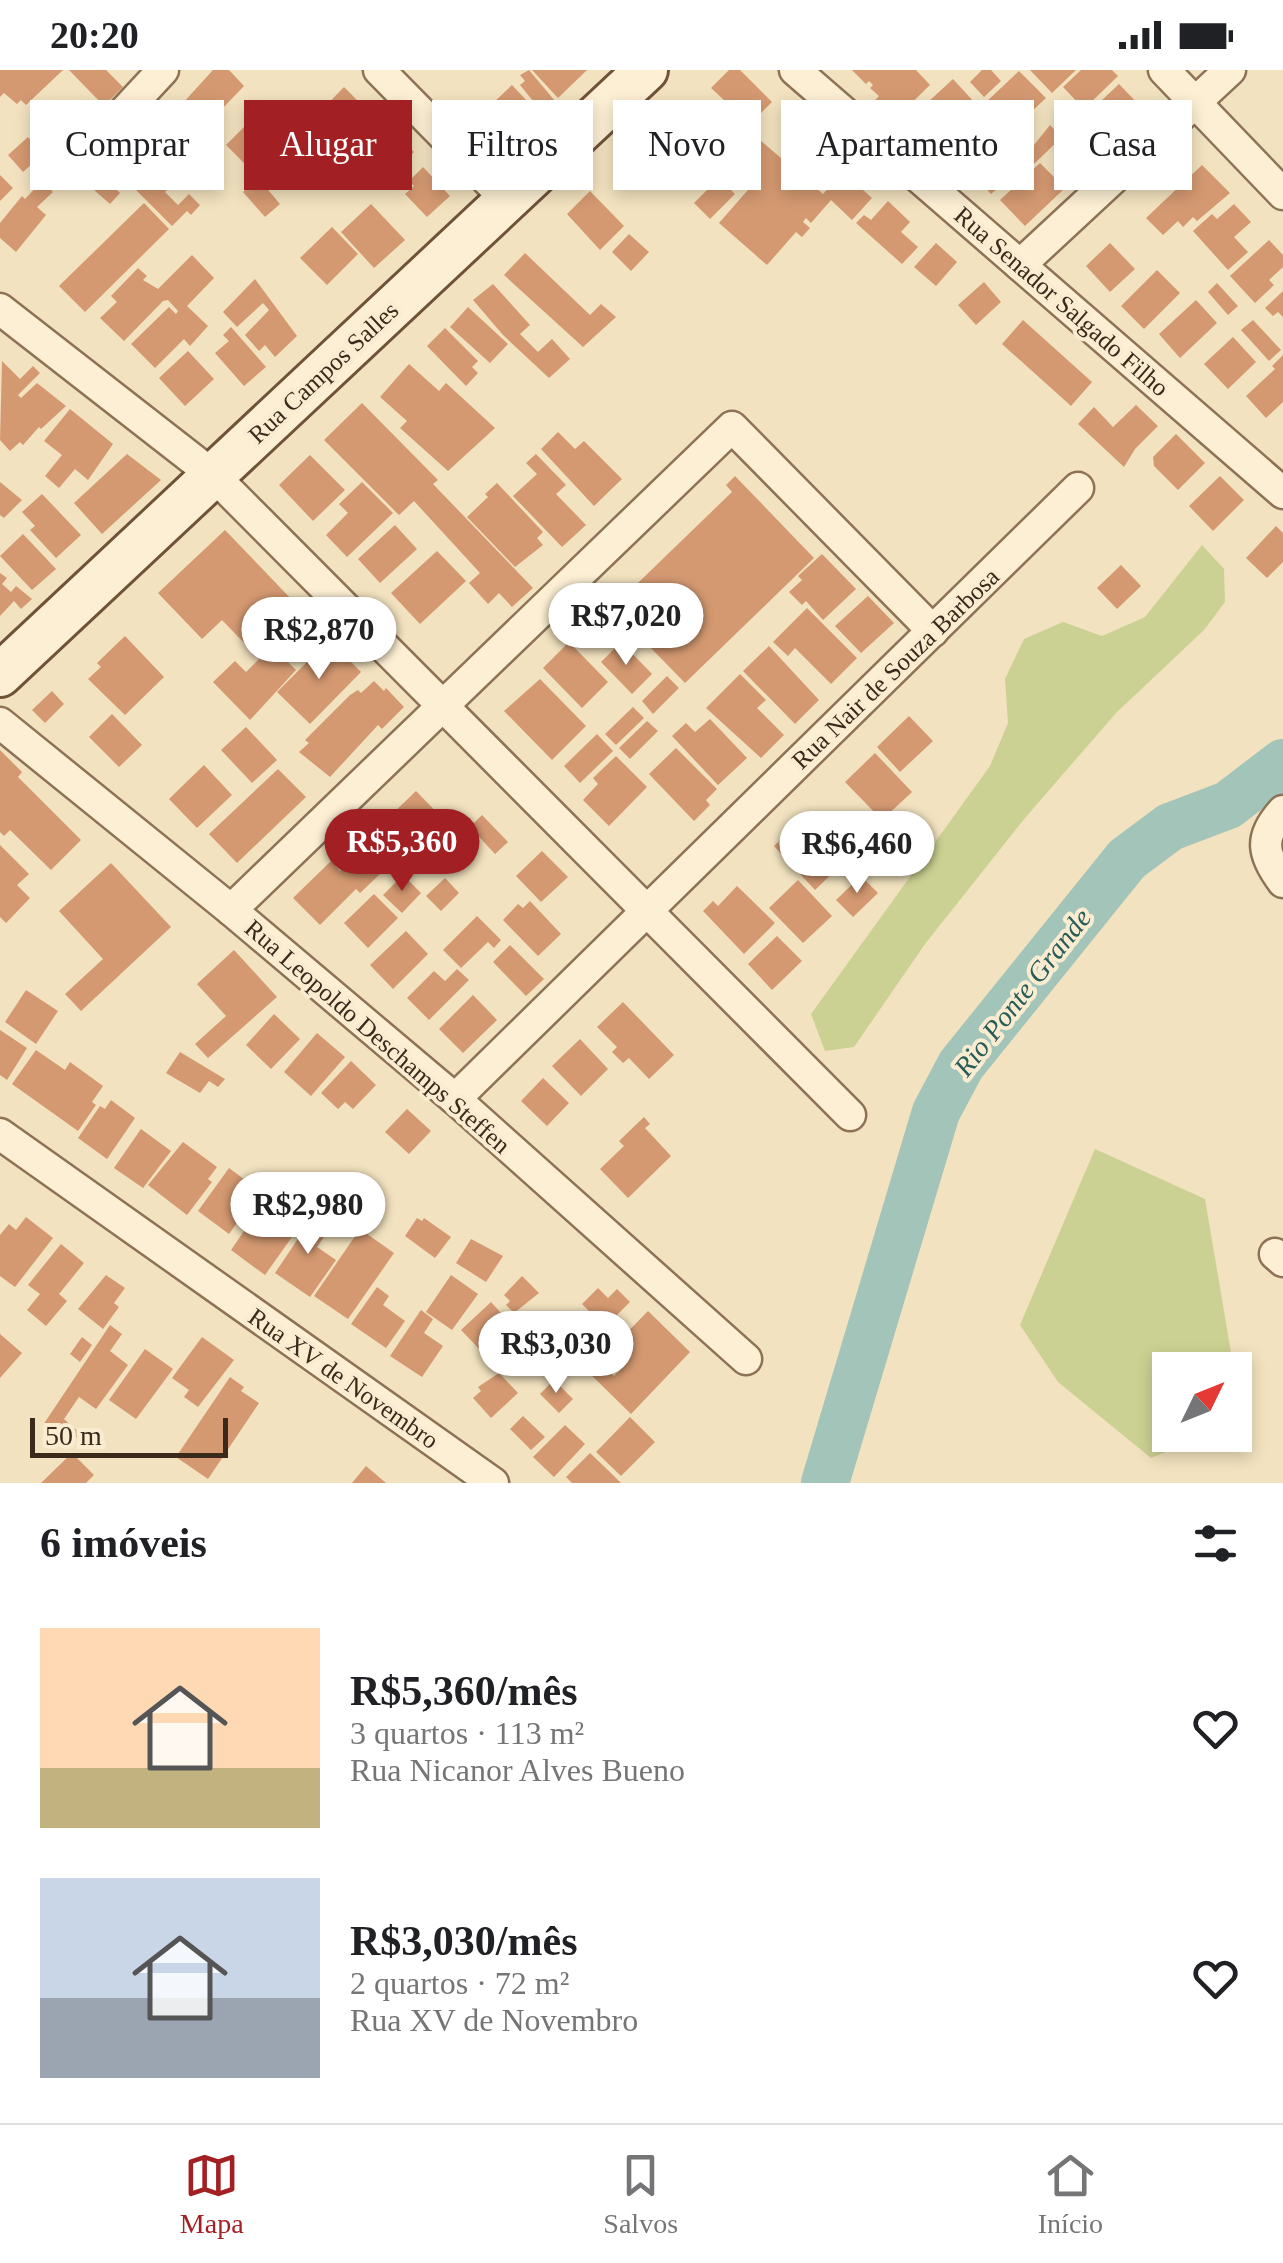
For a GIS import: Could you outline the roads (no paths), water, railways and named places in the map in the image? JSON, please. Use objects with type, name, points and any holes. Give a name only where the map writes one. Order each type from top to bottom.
[{"type":"main road","name":"Rua Campos Salles","points":[[0,675],[646,70]]},
{"type":"street","points":[[135,100],[163,70]]},
{"type":"street","points":[[379,70],[507,200]]},
{"type":"street","name":"Rua Senador Salgado Filho","points":[[795,70],[1283,493]]},
{"type":"street","points":[[1164,70],[1283,194]]},
{"type":"street","points":[[1020,265],[1230,70]]},
{"type":"street","points":[[0,309],[213,476],[850,1115]]},
{"type":"street","points":[[231,910],[732,427],[933,631]]},
{"type":"street","name":"Rua Nair de Souza Barbosa","points":[[455,1099],[1078,488]]},
{"type":"street","name":"Rua Leopoldo Deschamps Steffen","points":[[0,723],[231,910],[455,1099],[746,1359]]},
{"type":"street","points":[[1283,811],[1270,826],[1265,842],[1269,864],[1283,882]]},
{"type":"street","name":"Rua XV de Novembro","points":[[0,1134],[493,1483]]},
{"type":"waterway","name":"Rio Ponte Grande","points":[[825,1483],[936,1112],[961,1065],[1127,859],[1170,827],[1228,805],[1283,763]]}]
